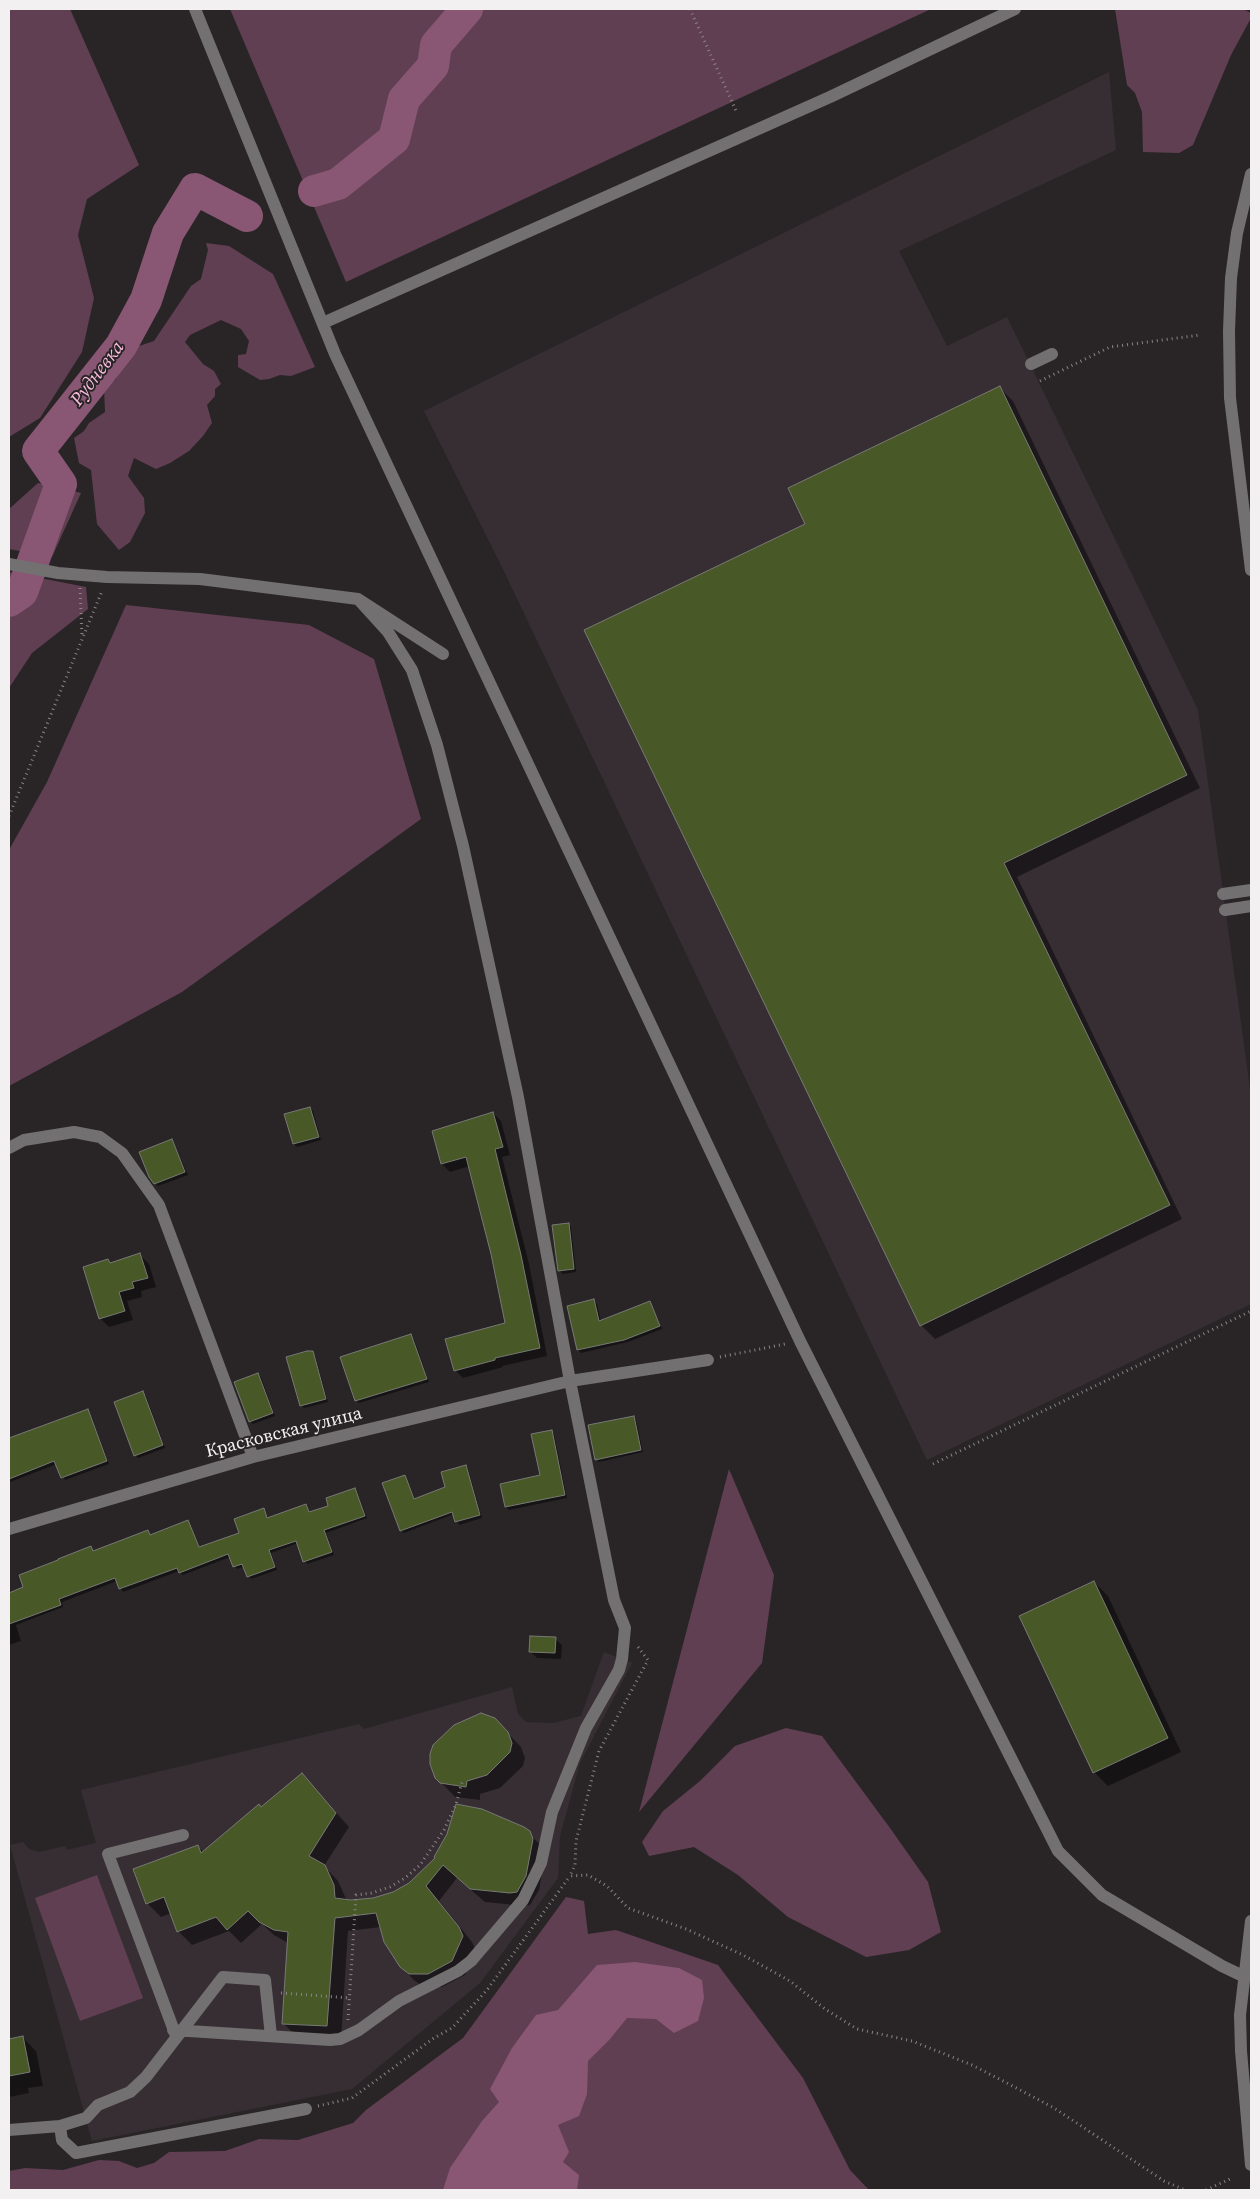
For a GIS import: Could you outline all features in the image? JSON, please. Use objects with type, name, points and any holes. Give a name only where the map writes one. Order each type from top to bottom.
[{"type":"street","points":[[195,9],[323,323],[441,580],[800,1341],[1058,1851],[1102,1895],[1222,1966],[1245,1977]]},
{"type":"street","points":[[323,323],[830,98],[1016,9]]},
{"type":"street","points":[[1251,174],[1237,233],[1231,278],[1229,331],[1230,398],[1251,570]]},
{"type":"street","points":[[1031,364],[1052,354]]},
{"type":"street","points":[[9,564],[79,575],[200,579],[358,599],[443,654]]},
{"type":"street","points":[[177,2033],[330,2040],[347,2036],[398,2000],[458,1971],[483,1949],[522,1900],[541,1863],[552,1812],[586,1728],[619,1670],[624,1628],[614,1600],[570,1381],[518,1097],[464,846],[437,745],[412,670],[388,632],[358,599]]},
{"type":"street","points":[[1223,894],[1251,890]]},
{"type":"street","points":[[1225,910],[1251,906]]},
{"type":"street","points":[[9,1148],[24,1140],[74,1132],[100,1137],[122,1153],[159,1205],[253,1457]]},
{"type":"street","name":"Красковская улица","points":[[9,1530],[253,1457],[570,1381],[708,1360]]},
{"type":"street","points":[[177,2033],[108,1854],[183,1835]]},
{"type":"street","points":[[1251,1921],[1240,2015],[1241,2051],[1251,2165]]},
{"type":"street","points":[[9,2130],[60,2126],[86,2118],[98,2106],[119,2098],[134,2089],[146,2078],[177,2033],[223,1977],[264,1980],[271,2036]]},
{"type":"street","points":[[60,2126],[62,2140],[76,2153],[306,2109]]},
{"type":"path","points":[[690,9],[736,113]]},
{"type":"path","points":[[1040,381],[1110,347],[1200,335]]},
{"type":"path","points":[[79,575],[82,639]]},
{"type":"path","points":[[9,816],[107,577]]},
{"type":"path","points":[[933,1464],[1251,1311]]},
{"type":"path","points":[[708,1360],[785,1344]]},
{"type":"path","points":[[306,2109],[352,2098],[434,2038],[452,2028],[487,1990],[570,1876],[575,1865],[576,1841],[599,1751],[648,1660],[624,1628]]},
{"type":"path","points":[[347,2036],[356,1895],[372,1893],[390,1887],[406,1878],[420,1865],[444,1830],[456,1804],[462,1782]]},
{"type":"path","points":[[570,1876],[588,1875],[607,1886],[628,1908],[686,1929],[743,1955],[790,1981],[825,2008],[857,2029],[912,2041],[1007,2083],[1061,2113],[1164,2181],[1185,2190]]},
{"type":"path","points":[[266,1992],[350,1998]]},
{"type":"path","points":[[1206,2190],[1230,2179]]},
{"type":"shaded area","points":[[9,9],[70,9],[139,165],[87,199],[78,235],[94,298],[82,352],[40,418],[9,437]]},
{"type":"shaded area","points":[[230,9],[931,9],[346,282]]},
{"type":"shaded area","points":[[1115,9],[1243,9],[1251,13],[1251,18],[1231,55],[1193,145],[1179,153],[1143,152],[1142,112],[1135,93],[1127,85]]},
{"type":"shaded area","points":[[1109,72],[1116,150],[899,251],[947,346],[1007,317],[1198,710],[1251,1096],[1251,1304],[927,1460],[501,565],[424,411]]},
{"type":"shaded area","points":[[206,243],[229,246],[273,274],[315,367],[291,376],[280,375],[260,380],[238,367],[238,355],[246,354],[249,341],[241,329],[221,320],[190,335],[185,342],[203,364],[214,371],[221,384],[215,389],[215,396],[207,405],[212,423],[189,451],[170,463],[156,469],[134,458],[128,476],[144,498],[145,513],[130,542],[119,550],[97,524],[91,470],[79,463],[74,438],[84,431],[89,423],[105,412],[104,387],[115,380],[136,347],[154,341],[191,286],[201,279],[208,250]]},
{"type":"shaded area","points":[[38,483],[81,493],[52,557],[9,549],[9,509]]},
{"type":"shaded area","points":[[9,572],[86,587],[88,609],[32,653],[9,688]]},
{"type":"shaded area","points":[[126,605],[309,625],[374,659],[421,819],[182,992],[9,1086],[9,850],[47,782]]},
{"type":"shaded area","points":[[729,1469],[774,1575],[762,1663],[639,1812]]},
{"type":"shaded area","points":[[604,1652],[632,1663],[580,1763],[560,1836],[558,1878],[480,1983],[352,2089],[92,2141],[10,1845],[23,1842],[29,1849],[39,1852],[65,1846],[67,1850],[96,1843],[81,1790],[359,1724],[364,1729],[512,1687],[518,1714],[526,1722],[553,1723],[581,1716]]},
{"type":"shaded area","points":[[786,1728],[822,1736],[928,1882],[941,1932],[909,1950],[866,1957],[788,1917],[738,1875],[694,1847],[649,1856],[642,1842],[663,1811],[700,1781],[735,1746]]},
{"type":"shaded area","points":[[97,1875],[143,1998],[80,2021],[35,1898]]},
{"type":"shaded area","points":[[566,1897],[584,1901],[588,1934],[616,1930],[718,1965],[803,2078],[850,2170],[869,2190],[9,2190],[9,2171],[25,2168],[63,2170],[99,2160],[119,2161],[137,2168],[154,2163],[169,2152],[225,2151],[259,2139],[298,2140],[353,2123],[366,2110],[463,2038]]},
{"type":"shaded area","points":[[635,1962],[679,1968],[702,1980],[704,1998],[698,2021],[674,2033],[656,2019],[627,2018],[610,2039],[588,2061],[587,2094],[579,2116],[558,2125],[569,2152],[563,2162],[579,2175],[577,2190],[443,2190],[450,2168],[482,2121],[499,2102],[490,2089],[512,2048],[536,2015],[558,2010],[597,1965]]},
{"type":"building","points":[[1000,386],[1187,775],[1004,863],[1170,1205],[920,1326],[584,630],[805,524],[788,488]]},
{"type":"building","points":[[310,1107],[319,1137],[293,1144],[284,1114]]},
{"type":"building","points":[[493,1112],[503,1147],[495,1149],[521,1255],[540,1348],[495,1358],[495,1360],[454,1371],[445,1339],[505,1323],[491,1254],[466,1157],[441,1164],[432,1131]]},
{"type":"building","points":[[172,1139],[185,1172],[154,1184],[149,1177],[139,1152]]},
{"type":"building","points":[[569,1223],[574,1269],[558,1271],[552,1225]]},
{"type":"building","points":[[140,1253],[148,1278],[132,1282],[134,1288],[119,1292],[125,1311],[99,1319],[83,1267],[108,1259],[110,1263]]},
{"type":"building","points":[[594,1299],[599,1321],[650,1301],[660,1326],[624,1340],[577,1350],[567,1306]]},
{"type":"building","points":[[411,1334],[427,1379],[355,1401],[340,1357]]},
{"type":"building","points":[[313,1351],[326,1399],[300,1406],[286,1357]]},
{"type":"building","points":[[258,1373],[273,1413],[249,1422],[234,1382]]},
{"type":"building","points":[[143,1391],[163,1445],[134,1456],[114,1402]]},
{"type":"building","points":[[88,1409],[107,1461],[61,1478],[54,1461],[9,1479],[9,1438]]},
{"type":"building","points":[[634,1416],[641,1450],[595,1460],[588,1425]]},
{"type":"building","points":[[552,1430],[565,1495],[505,1507],[500,1484],[540,1475],[531,1434]]},
{"type":"building","points":[[466,1465],[480,1515],[455,1522],[452,1512],[400,1531],[382,1483],[405,1475],[414,1499],[445,1487],[441,1472]]},
{"type":"building","points":[[355,1488],[365,1516],[324,1530],[332,1552],[303,1562],[296,1541],[269,1550],[275,1567],[247,1577],[242,1564],[233,1567],[228,1554],[179,1573],[177,1568],[119,1589],[115,1578],[59,1599],[61,1605],[9,1624],[9,1593],[23,1587],[19,1575],[91,1546],[93,1551],[148,1530],[150,1535],[188,1520],[199,1547],[239,1533],[234,1519],[264,1508],[267,1518],[306,1504],[309,1512],[328,1506],[326,1498]]},
{"type":"building","points":[[1094,1581],[1168,1738],[1093,1773],[1019,1616]]},
{"type":"building","points":[[530,1636],[556,1637],[555,1653],[529,1652]]},
{"type":"building","points":[[481,1713],[495,1718],[508,1732],[512,1743],[510,1752],[487,1775],[467,1781],[466,1787],[440,1783],[435,1778],[430,1764],[430,1754],[433,1745],[454,1725]]},
{"type":"building","points":[[302,1773],[336,1813],[309,1856],[325,1865],[334,1885],[335,1898],[351,1900],[373,1898],[393,1892],[409,1883],[435,1858],[447,1834],[456,1804],[482,1809],[524,1827],[530,1831],[533,1839],[526,1876],[517,1892],[470,1889],[443,1865],[426,1886],[459,1927],[463,1936],[452,1961],[428,1974],[409,1974],[400,1967],[384,1942],[376,1913],[335,1918],[327,2026],[282,2024],[288,1932],[274,1930],[259,1922],[248,1911],[227,1930],[216,1917],[177,1932],[164,1897],[146,1904],[133,1869],[198,1845],[201,1853],[259,1804],[261,1807]]},
{"type":"building","points":[[23,2036],[30,2072],[9,2076],[9,2039]]},
{"type":"waterway","name":"Рудневка","points":[[314,191],[338,184],[394,139],[404,99],[433,66],[436,45],[467,9]]},
{"type":"waterway","name":"Рудневка","points":[[9,601],[22,592],[61,484],[38,451],[121,346],[146,300],[168,233],[195,189],[247,216]]}]
